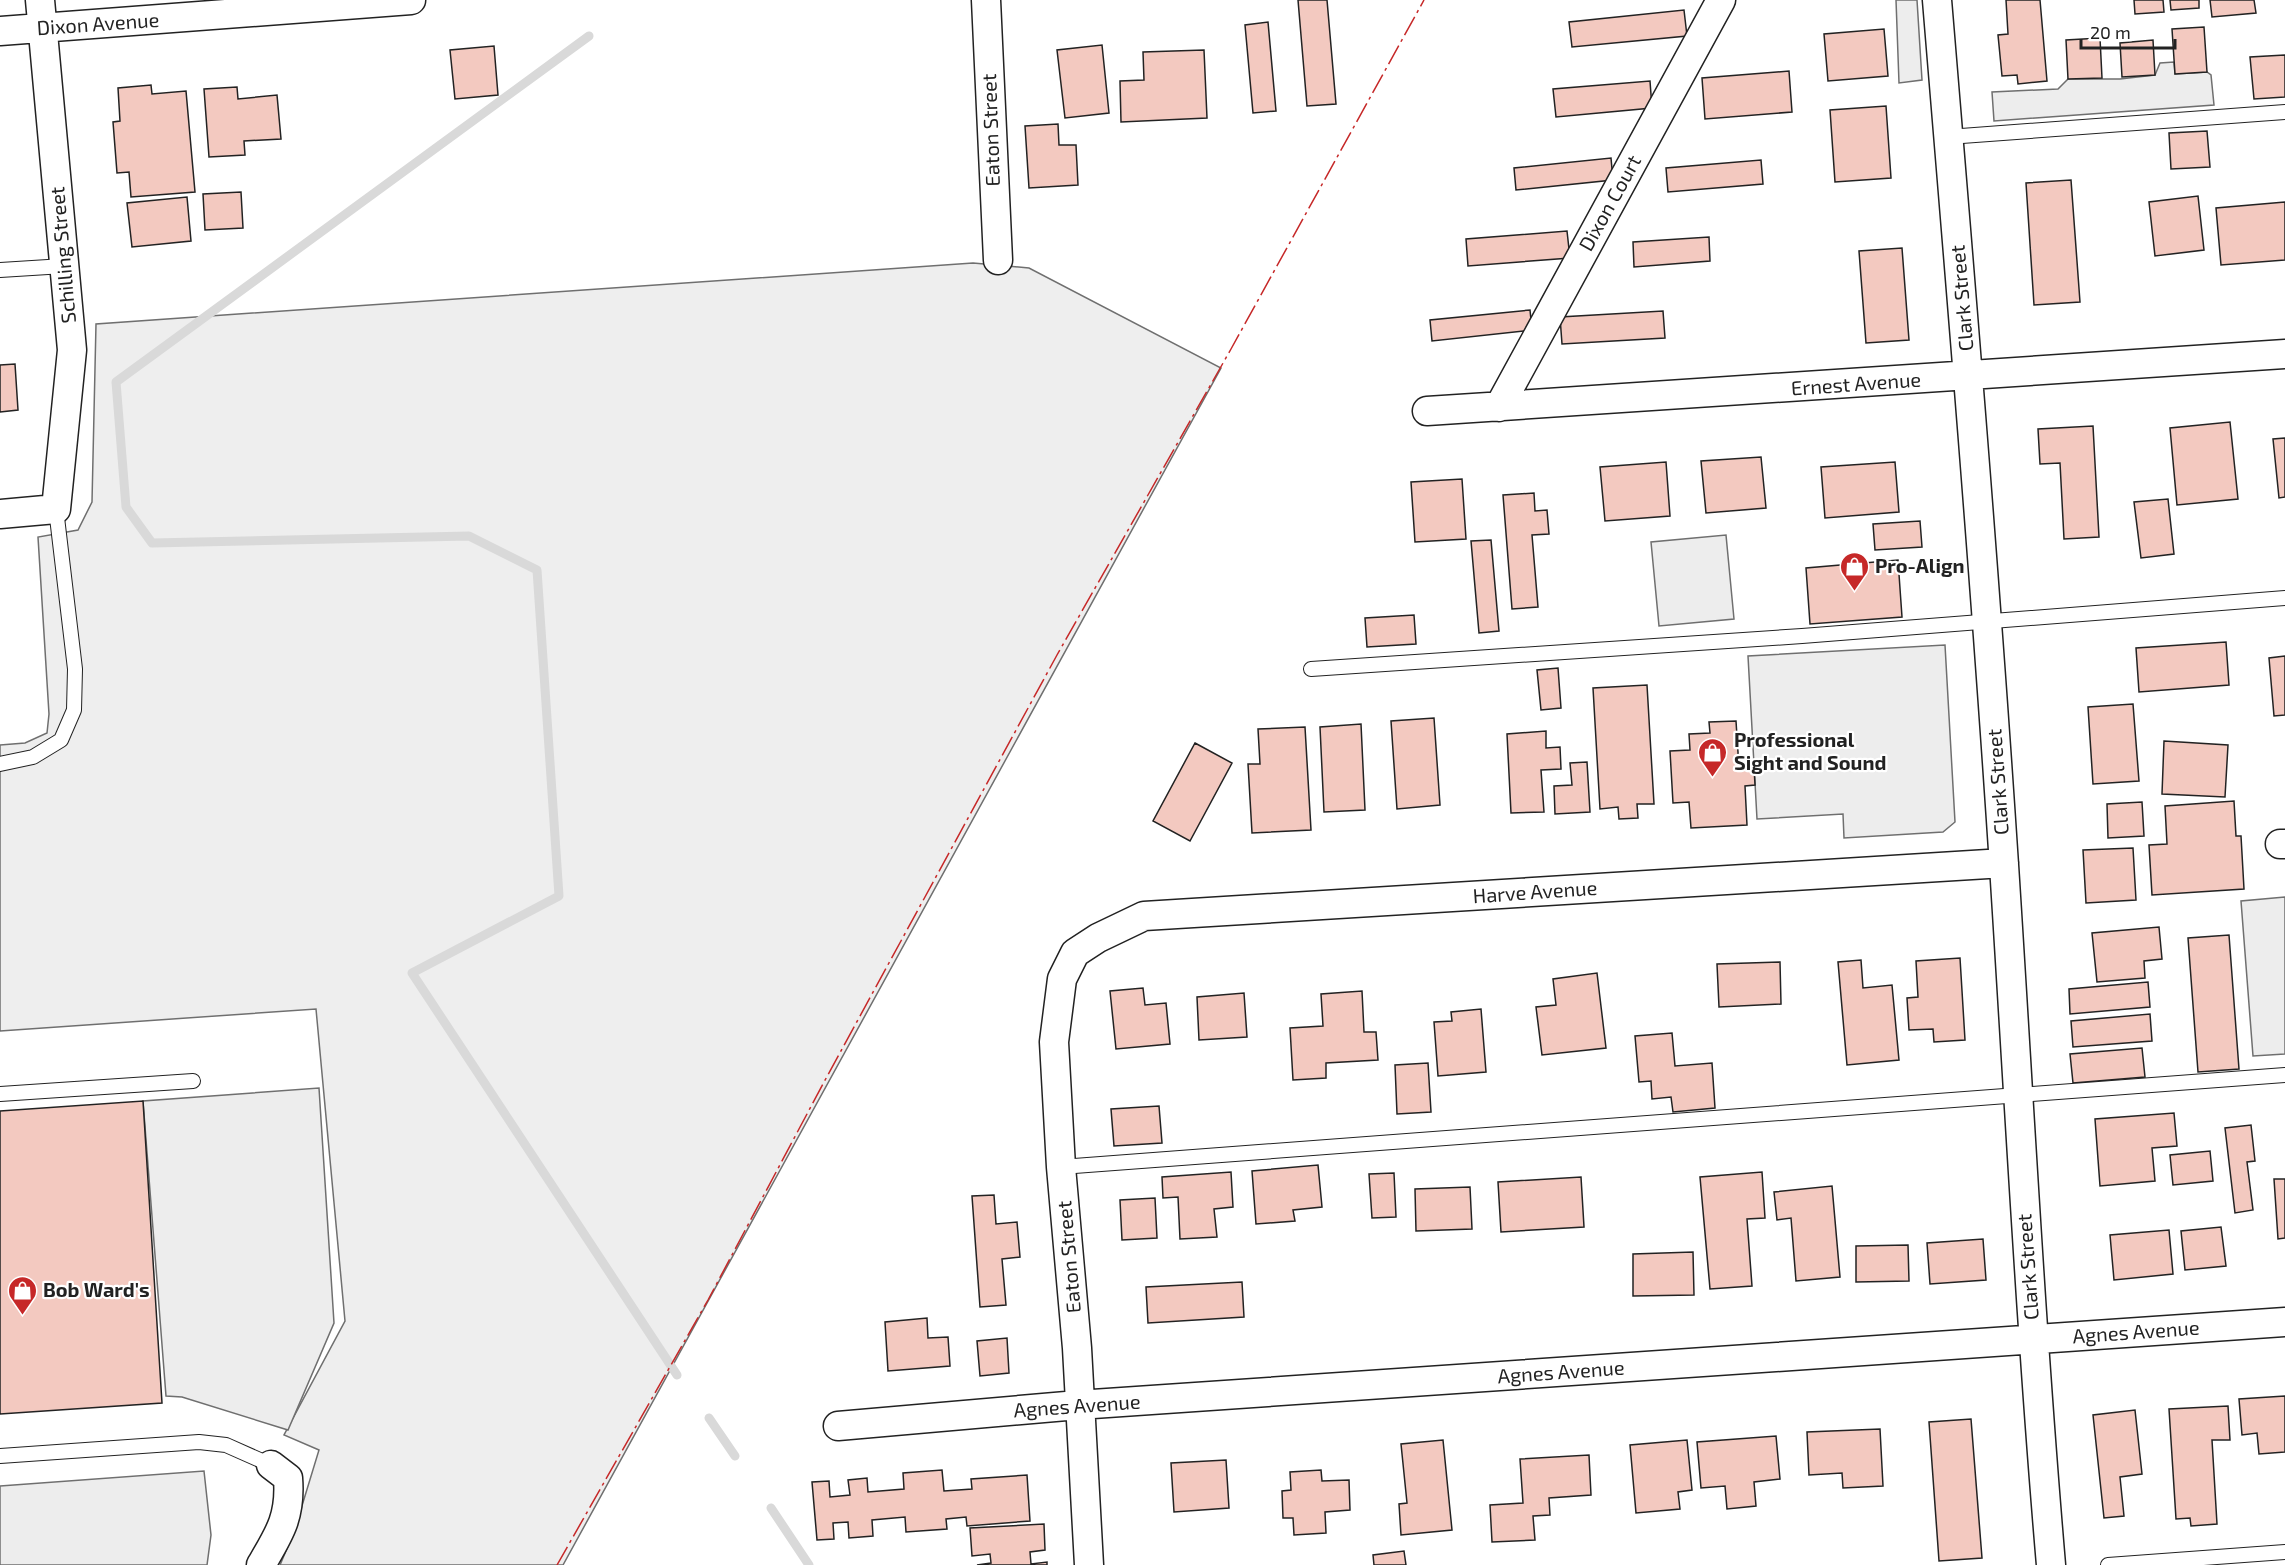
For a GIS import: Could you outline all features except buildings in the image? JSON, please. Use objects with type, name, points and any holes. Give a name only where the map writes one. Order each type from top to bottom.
[{"type":"street","name":"Dixon Avenue","points":[[0,31],[41,14],[411,0]]},
{"type":"street","name":"Eaton Street","points":[[986,0],[998,260]]},
{"type":"street","name":"Dixon Court","points":[[1499,407],[1721,0]]},
{"type":"street","name":"Clark Street","points":[[1937,0],[1987,622],[2004,863],[2032,1339],[2051,1565]]},
{"type":"street","name":"Schilling Street","points":[[41,14],[72,350],[56,509]]},
{"type":"street","name":"Ernest Avenue","points":[[1427,411],[2285,354]]},
{"type":"street","points":[[0,514],[56,509]]},
{"type":"street","name":"Harve Avenue","points":[[1076,953],[1098,938],[1144,916],[2004,863]]},
{"type":"street","name":"Eaton Street","points":[[1076,953],[1062,979],[1054,1042],[1061,1167],[1077,1348],[1078,1405],[1089,1565]]},
{"type":"street","name":"Agnes Avenue","points":[[838,1426],[1078,1405],[2285,1322]]},
{"type":"street","points":[[261,1565],[278,1535],[290,1502],[288,1478],[271,1465]]},
{"type":"lane","points":[[1948,137],[2285,112]]},
{"type":"lane","points":[[0,270],[64,266]]},
{"type":"lane","points":[[0,764],[33,757],[61,740],[74,710],[75,669],[56,509]]},
{"type":"lane","points":[[1311,669],[1987,622],[2285,598]]},
{"type":"lane","points":[[1061,1167],[2285,1075]]},
{"type":"lane","points":[[0,1094],[193,1081]]},
{"type":"lane","points":[[0,1456],[199,1442],[226,1445],[271,1465]]},
{"type":"lane","points":[[2108,1565],[2285,1552]]},
{"type":"shaded area","points":[[1896,0],[1917,0],[1922,80],[1899,83]]},
{"type":"shaded area","points":[[2174,62],[2175,74],[2207,72],[2211,75],[2214,105],[1994,121],[1992,92],[2058,89],[2068,79],[2120,79],[2155,75],[2160,63]]},
{"type":"shaded area","points":[[973,263],[1029,268],[1221,368],[563,1565],[280,1565],[294,1532],[319,1450],[284,1435],[345,1321],[316,1009],[0,1031],[0,745],[25,743],[47,733],[49,714],[38,537],[78,530],[92,502],[96,324]]},
{"type":"shaded area","points":[[1726,535],[1734,619],[1659,626],[1651,542]]},
{"type":"shaded area","points":[[1945,645],[1955,822],[1943,832],[1844,838],[1843,814],[1757,819],[1748,656]]},
{"type":"shaded area","points":[[2285,897],[2285,1054],[2253,1056],[2241,901]]},
{"type":"shaded area","points":[[319,1088],[334,1323],[288,1430],[182,1397],[166,1396],[143,1101]]},
{"type":"shaded area","points":[[204,1471],[211,1535],[207,1565],[0,1565],[0,1486]]},
{"type":"waterway","points":[[589,36],[116,382],[126,507],[152,543],[469,536],[537,570],[559,896],[412,973],[677,1375]]},
{"type":"waterway","points":[[709,1418],[735,1456]]},
{"type":"waterway","points":[[771,1508],[809,1565]]},
{"type":"power","points":[[557,1565],[708,1300],[1057,655],[1231,349],[1424,0]]},
{"type":"place","name":"Pro-Align","points":[[1854,592]]},
{"type":"place","name":"Professional Sight and Sound","points":[[1713,778]]},
{"type":"place","name":"Bob Ward's","points":[[22,1316]]}]
